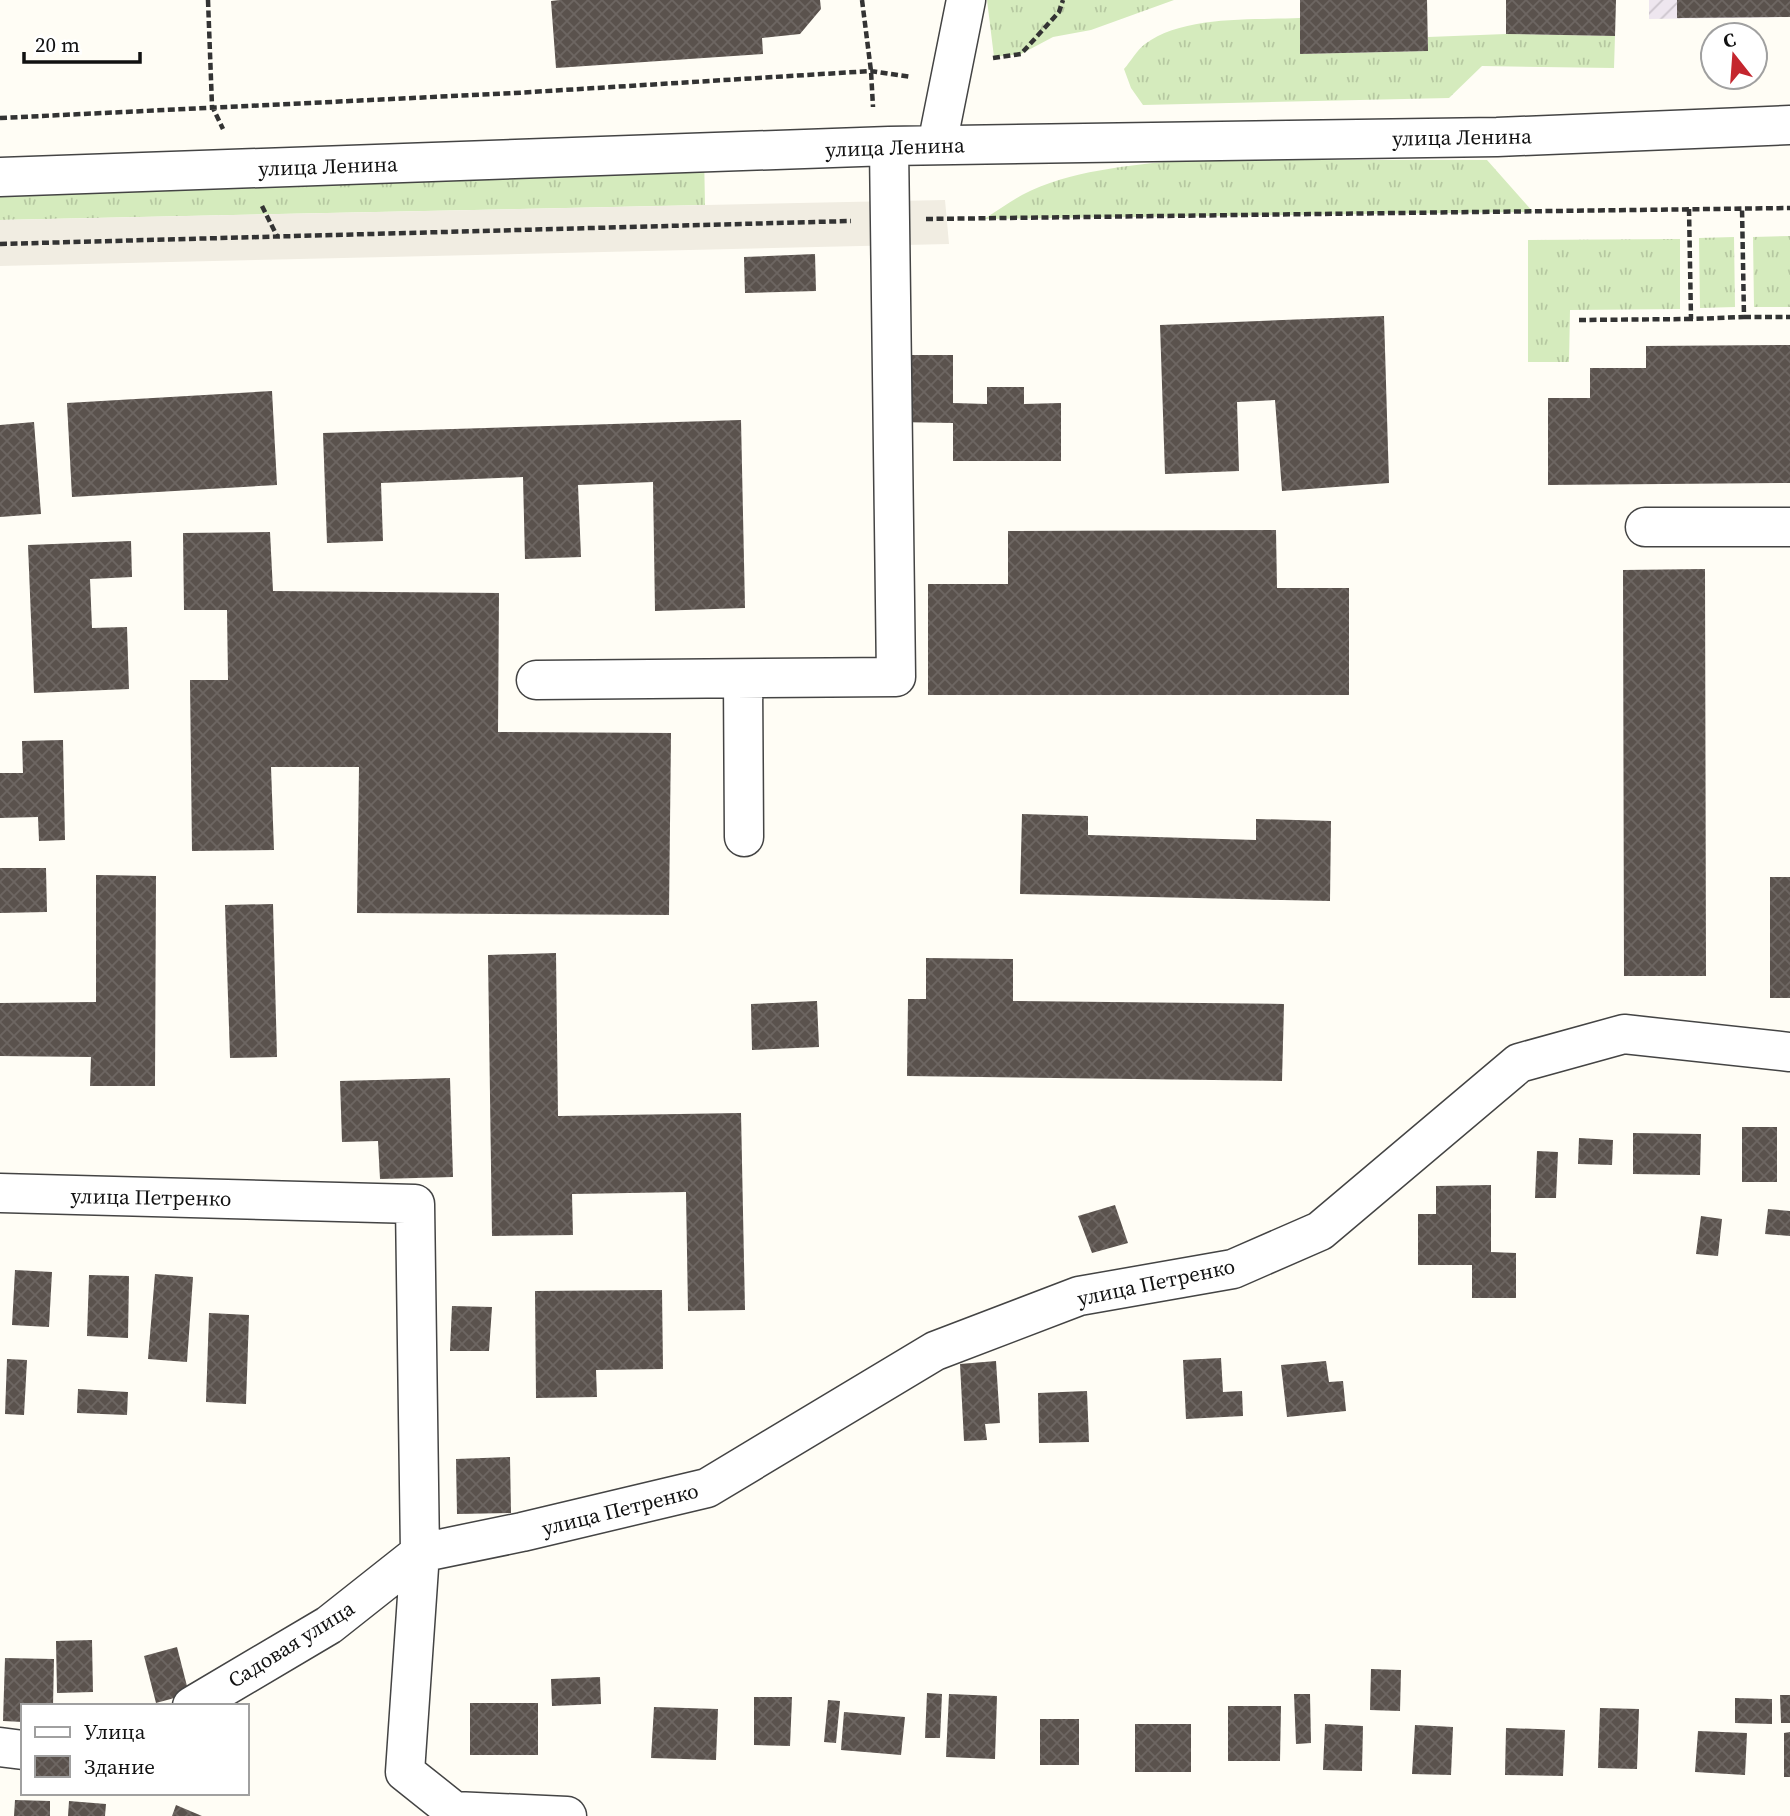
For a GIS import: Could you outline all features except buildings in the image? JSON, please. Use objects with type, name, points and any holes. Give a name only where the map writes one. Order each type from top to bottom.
[{"type":"street","points":[[937,145],[966,0]]},
{"type":"street","name":"улица Ленина","points":[[0,177],[889,146],[1497,137],[1790,125]]},
{"type":"street","points":[[536,680],[896,677],[889,146]]},
{"type":"street","points":[[1645,527],[1790,527]]},
{"type":"street","points":[[743,679],[744,837]]},
{"type":"street","name":"улица Петренко","points":[[420,1553],[707,1488],[935,1351],[1079,1296],[1233,1269],[1320,1231],[1519,1063],[1624,1034],[1790,1052]]},
{"type":"street","name":"улица Петренко","points":[[0,1193],[415,1204],[420,1553],[405,1772],[454,1811],[528,1816]]},
{"type":"street","name":"Садовая улица","points":[[195,1704],[329,1625],[420,1553]]},
{"type":"street","points":[[0,1747],[21,1749]]},
{"type":"street","points":[[528,1816],[567,1816]]},
{"type":"path","points":[[208,0],[212,106]]},
{"type":"path","points":[[0,118],[528,93],[871,71],[862,0]]},
{"type":"path","points":[[1059,12],[1063,0]]},
{"type":"path","points":[[1742,208],[1744,317]]},
{"type":"path","points":[[0,244],[890,220],[1790,208]]},
{"type":"path","points":[[1689,209],[1691,319]]},
{"type":"path","points":[[1579,320],[1790,317]]},
{"type":"shaded area","points":[[1649,0],[1790,0],[1790,17],[1649,19]]},
{"type":"shaded area","points":[[945,200],[949,244],[0,266],[0,220]]},
{"type":"green space","points":[[987,0],[1174,0],[1091,30],[1053,37],[1021,54],[994,57]]},
{"type":"green space","points":[[1300,18],[1301,54],[1428,51],[1428,37],[1506,34],[1615,36],[1614,68],[1482,66],[1449,98],[1143,105],[1131,88],[1124,69],[1145,44],[1179,28],[1241,19]]},
{"type":"green space","points":[[704,153],[705,205],[0,220],[0,177]]},
{"type":"green space","points":[[1181,160],[1487,160],[1533,212],[984,219],[1022,195],[1060,180],[1100,170]]},
{"type":"green space","points":[[1790,236],[1790,307],[1754,307],[1753,237]]},
{"type":"green space","points":[[1734,237],[1735,307],[1700,308],[1699,238]]},
{"type":"green space","points":[[1680,239],[1680,309],[1570,310],[1569,362],[1528,362],[1528,240]]}]
